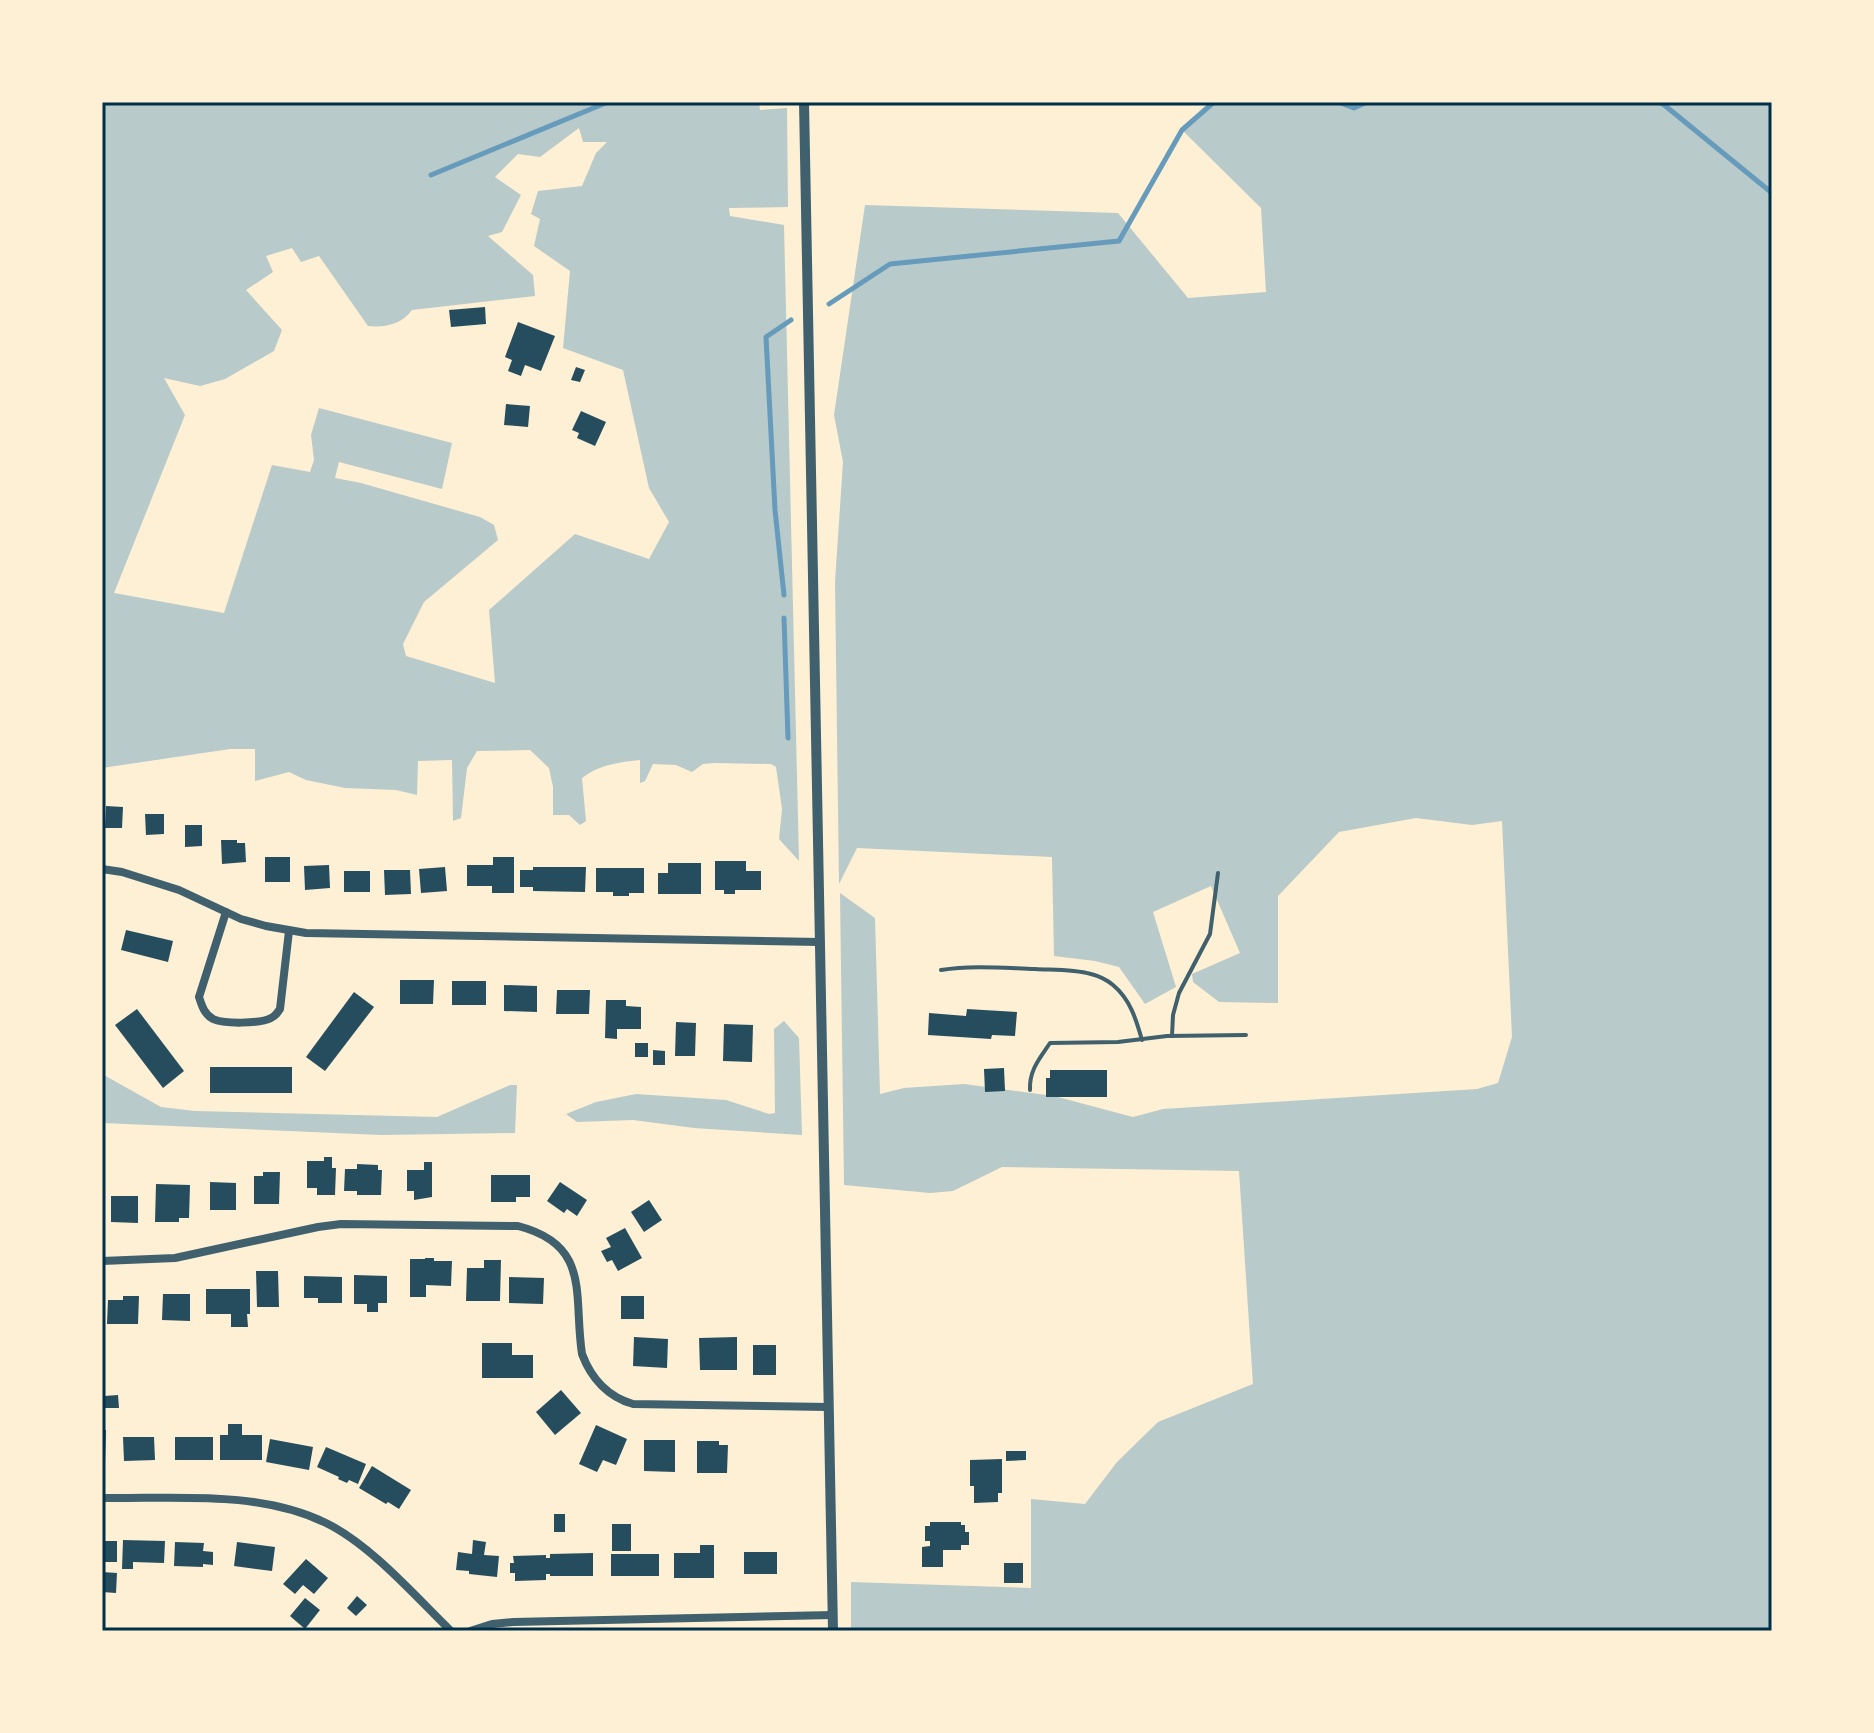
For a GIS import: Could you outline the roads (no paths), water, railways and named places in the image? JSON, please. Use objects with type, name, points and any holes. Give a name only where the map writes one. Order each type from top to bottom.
[{"type":"street","points":[[804,102],[833,1631]]},
{"type":"street","points":[[102,869],[179,890],[241,919],[289,931],[820,942]]},
{"type":"street","points":[[226,912],[199,997],[208,1016],[216,1021],[250,1023],[275,1017],[280,1009],[289,931]]},
{"type":"street","points":[[102,1261],[175,1258],[341,1224],[518,1226],[546,1237],[568,1259],[576,1278],[582,1354],[586,1366],[603,1388],[619,1400],[633,1404],[829,1407]]},
{"type":"street","points":[[102,1498],[221,1499],[260,1502],[295,1510],[328,1524],[357,1544],[451,1631]]},
{"type":"street","points":[[470,1631],[513,1622],[833,1615]]},
{"type":"lane","points":[[1172,1036],[1179,993],[1210,934],[1218,873]]},
{"type":"lane","points":[[941,970],[998,968],[1095,975],[1109,982],[1125,998],[1133,1010],[1142,1040]]},
{"type":"lane","points":[[1030,1090],[1033,1068],[1050,1043],[1246,1035]]},
{"type":"waterway","points":[[431,175],[608,102]]},
{"type":"waterway","points":[[829,304],[890,264],[1119,241],[1182,130],[1214,102]]},
{"type":"waterway","points":[[1338,102],[1354,108],[1367,102]]},
{"type":"waterway","points":[[1657,102],[1772,193]]},
{"type":"waterway","points":[[784,595],[775,510],[766,337],[791,320]]},
{"type":"waterway","points":[[784,618],[788,738]]}]
